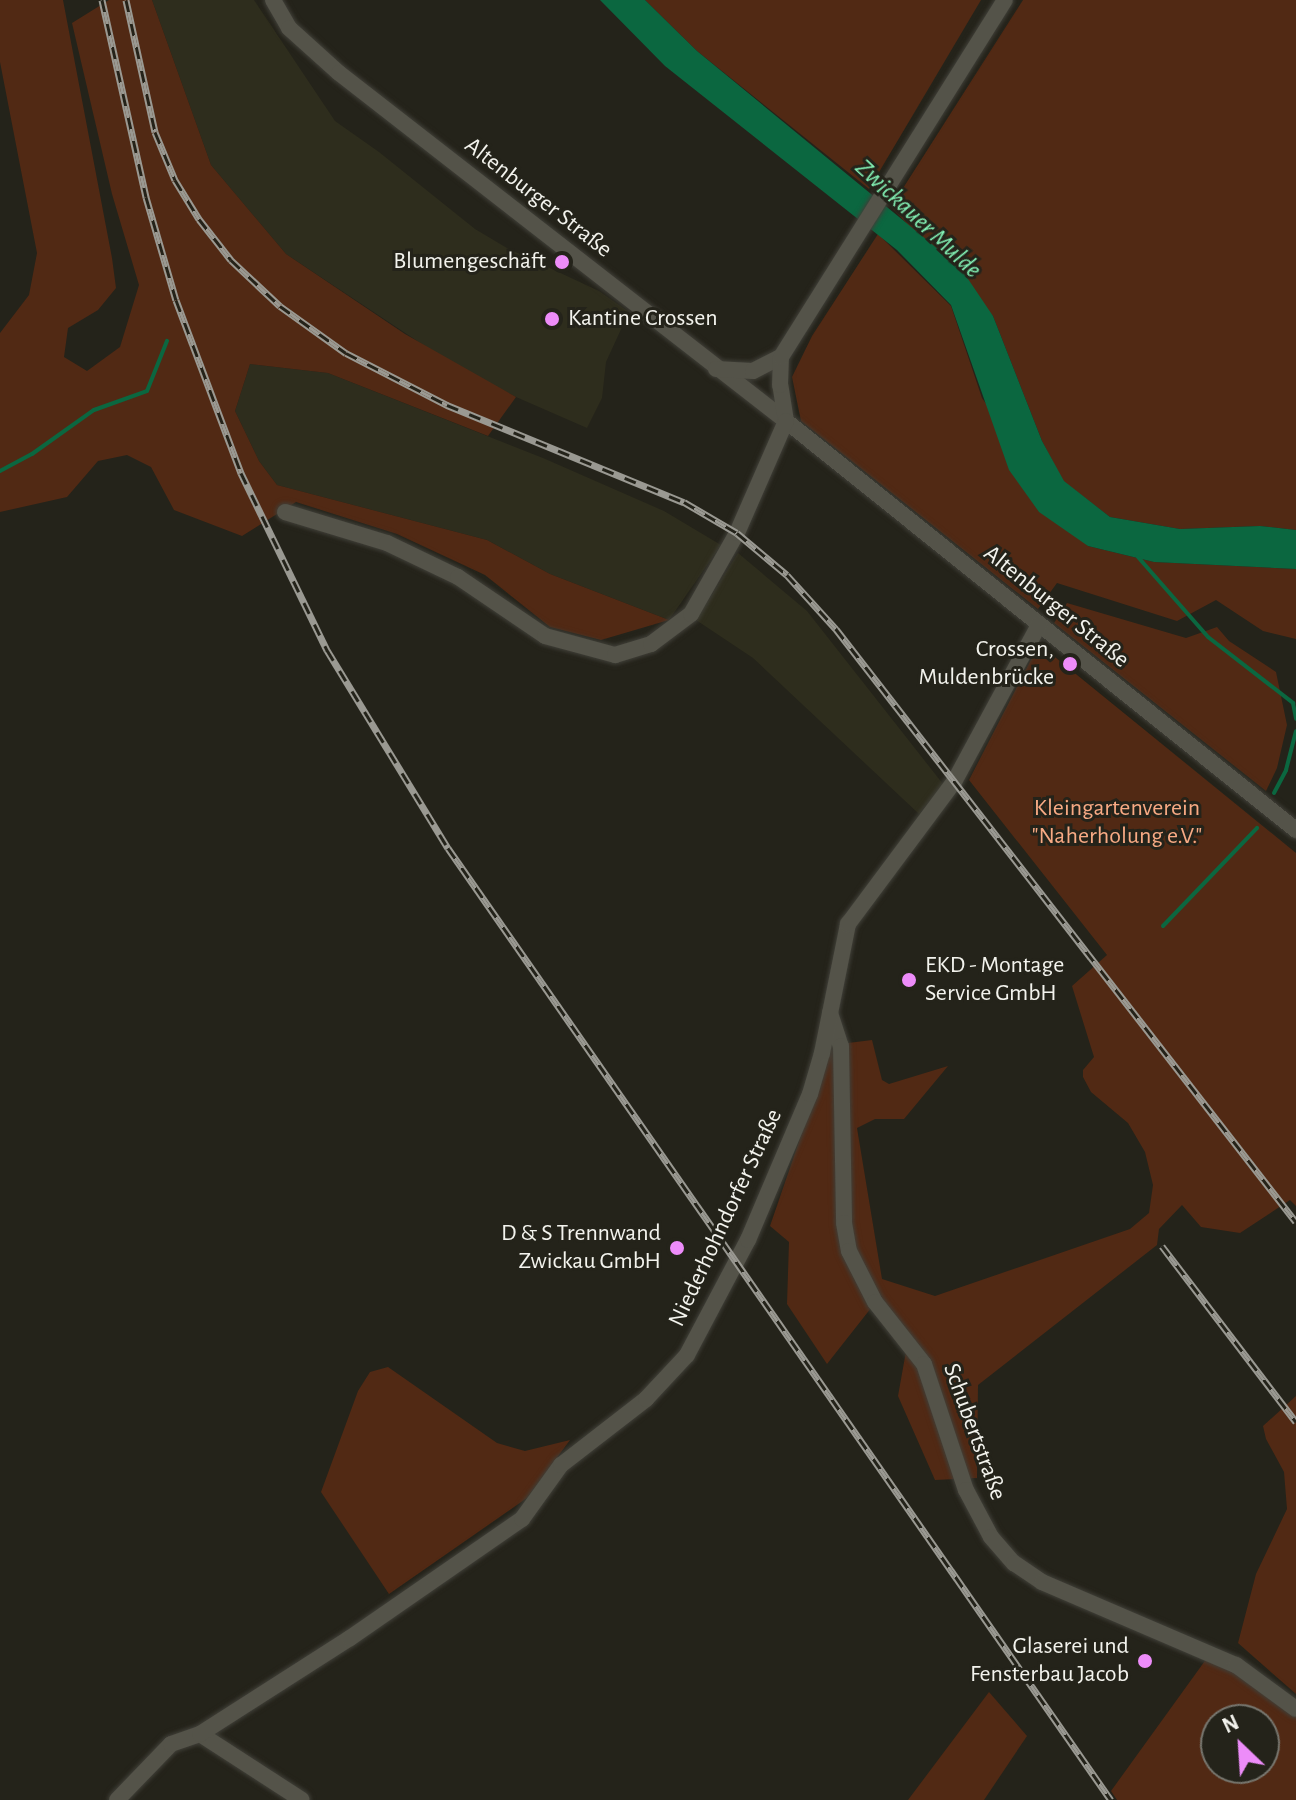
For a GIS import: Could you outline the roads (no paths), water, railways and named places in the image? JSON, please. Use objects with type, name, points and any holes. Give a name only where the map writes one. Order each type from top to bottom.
[{"type":"street","name":"Altenburger Straße","points":[[273,0],[289,28],[339,73],[786,421],[1296,830]]},
{"type":"street","points":[[285,512],[387,543],[458,577],[545,636],[615,655],[651,644],[691,614],[737,533],[786,421],[780,385],[781,357],[1005,0]]},
{"type":"street","points":[[716,369],[753,371],[781,357]]},
{"type":"street","name":"Niederhohndorfer Straße","points":[[117,1800],[171,1744],[200,1734],[350,1638],[522,1519],[561,1465],[664,1381],[687,1355],[748,1240],[810,1094],[848,924],[954,782],[1039,625]]},
{"type":"street","name":"Schubertstraße","points":[[830,1012],[841,1046],[844,1223],[849,1251],[875,1302],[924,1364],[966,1490],[991,1537],[1014,1563],[1042,1582],[1236,1665],[1296,1709]]},
{"type":"street","points":[[200,1734],[302,1800]]},
{"type":"waterway","points":[[0,471],[32,454],[94,410],[147,391],[167,341]]},
{"type":"waterway","points":[[1138,557],[1208,637],[1293,703],[1296,719]]},
{"type":"waterway","points":[[1274,793],[1286,770],[1296,731]]},
{"type":"waterway","points":[[1163,926],[1257,828]]},
{"type":"railway","points":[[102,0],[146,197],[176,300],[241,473],[327,650],[448,848],[1111,1800]]},
{"type":"railway","points":[[126,0],[155,132],[175,180],[199,219],[231,260],[280,306],[346,353],[447,405],[684,502],[737,533],[787,575],[836,629],[1296,1222]]},
{"type":"railway","points":[[1162,1246],[1296,1422]]},
{"type":"place","name":"Blumengeschäft","points":[[562,262]]},
{"type":"place","name":"Kantine Crossen","points":[[552,319]]},
{"type":"place","name":"Crossen, Muldenbrücke","points":[[1070,664]]},
{"type":"place","name":"EKD - Montage Service GmbH","points":[[909,980]]},
{"type":"place","name":"D & S Trennwand Zwickau GmbH","points":[[677,1248]]},
{"type":"place","name":"Glaserei und Fensterbau Jacob","points":[[1145,1661]]},
{"type":"water label","name":"Zwickauer Mulde","points":[[918,219]]},
{"type":"park label","name":"Kleingartenverein \"Naherholung e.V.\"","points":[[1117,823]]}]
